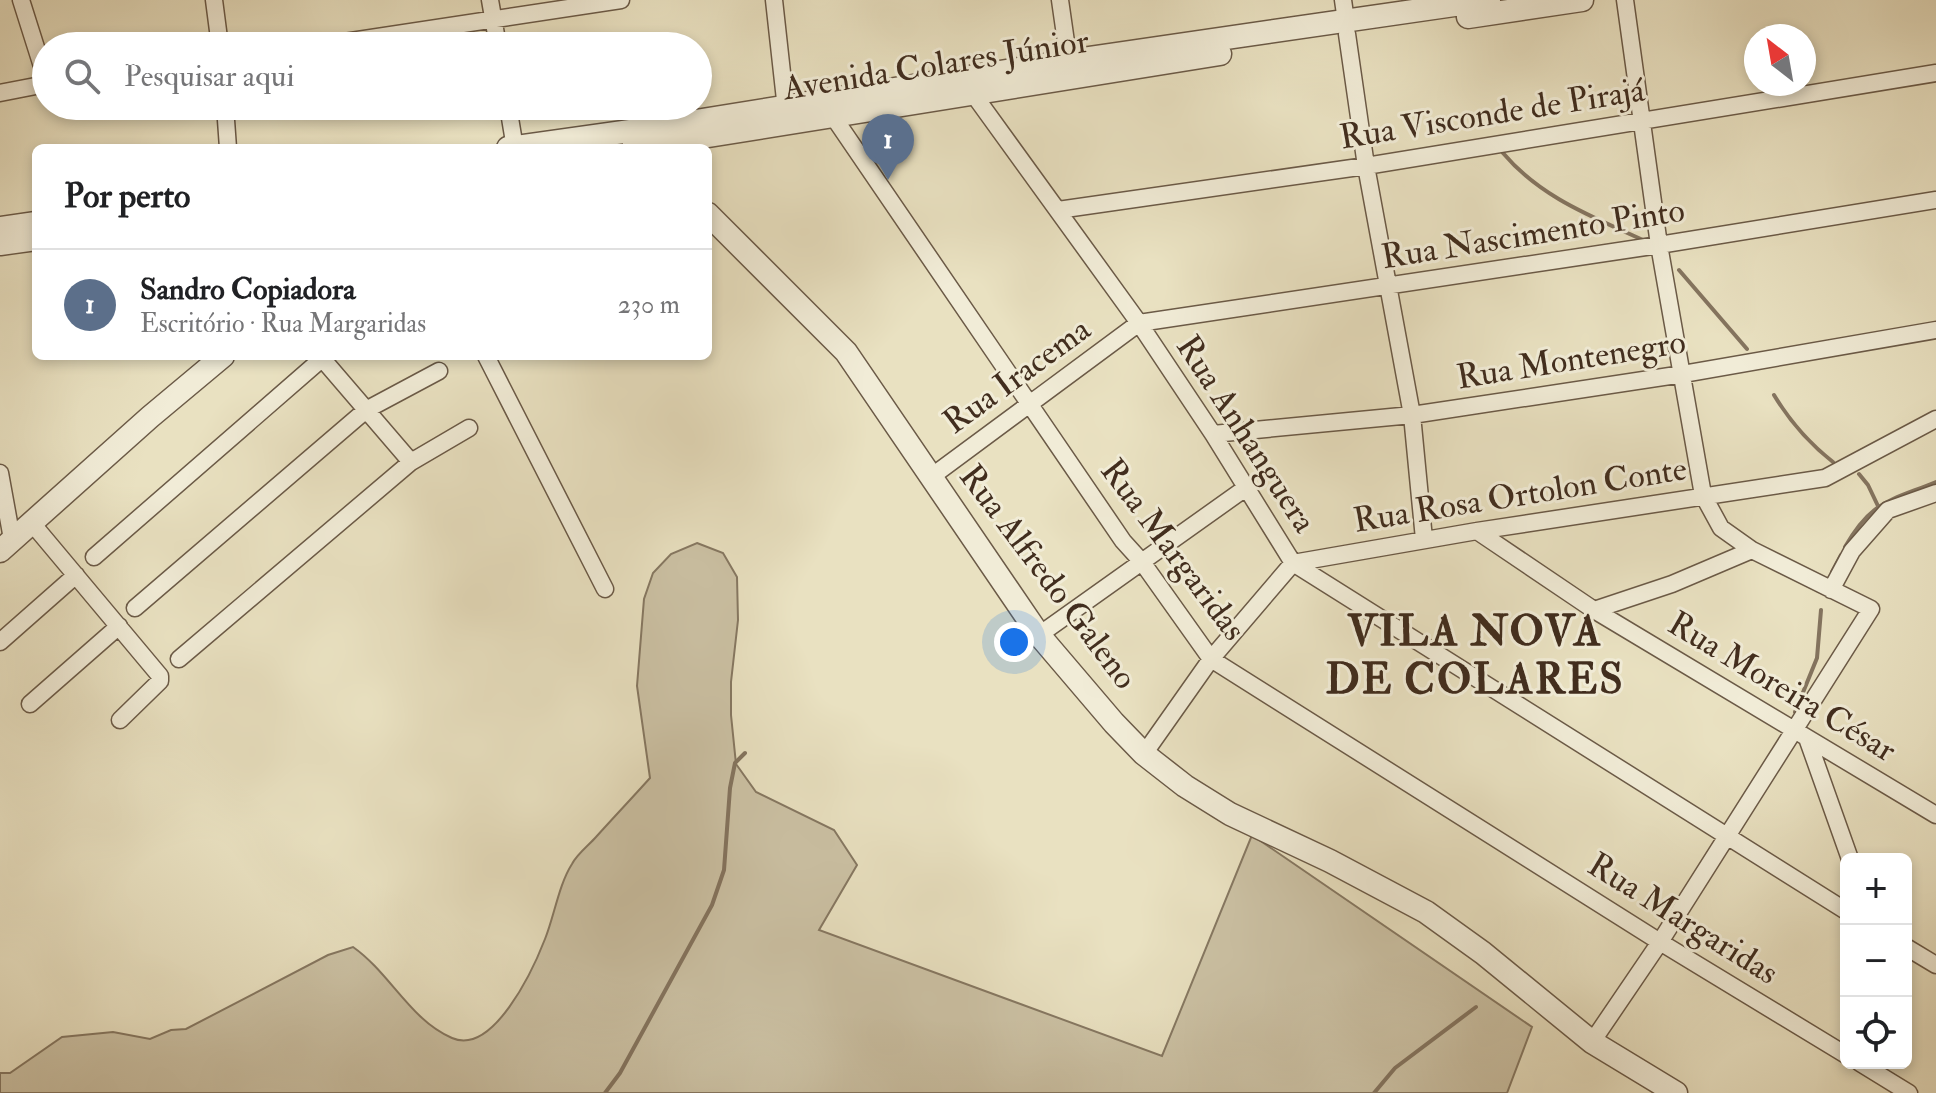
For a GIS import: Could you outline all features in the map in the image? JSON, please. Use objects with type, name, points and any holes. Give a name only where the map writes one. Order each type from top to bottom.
[{"type":"street","points":[[21,0],[32,36]]},
{"type":"street","points":[[214,0],[218,32]]},
{"type":"street","points":[[490,0],[496,32]]},
{"type":"street","points":[[413,32],[621,0]]},
{"type":"street","points":[[774,0],[787,115]]},
{"type":"street","points":[[1060,0],[1070,69]]},
{"type":"street","name":"Avenida Colares Júnior","points":[[614,144],[639,143],[787,115],[973,86],[1345,18],[1582,0]]},
{"type":"street","points":[[1592,1042],[1660,942],[1725,836],[1800,734],[1871,609],[1752,550],[1721,528],[1703,495],[1659,245],[1625,0]]},
{"type":"street","points":[[1345,18],[1386,286],[1412,415],[1424,539]]},
{"type":"street","name":"Rua Visconde de Pirajá","points":[[1058,210],[1366,166],[1936,73]]},
{"type":"street","points":[[0,93],[32,85]]},
{"type":"street","name":"Rua Anhanguera","points":[[973,86],[1139,323],[1293,563],[1840,907]]},
{"type":"street","name":"Rua Margaridas","points":[[828,109],[1123,541],[1142,562],[1211,659],[1660,942],[1840,1051]]},
{"type":"street","points":[[226,120],[228,144]]},
{"type":"street","points":[[509,120],[512,144]]},
{"type":"street","name":"Rua Nascimento Pinto","points":[[1139,323],[1936,200]]},
{"type":"street","name":"Rua Alfredo Galeno","points":[[712,218],[846,352],[1039,635],[1144,754],[1185,786],[1230,814],[1330,861],[1426,912],[1483,953],[1592,1042],[1676,1093]]},
{"type":"street","points":[[0,228],[32,224]]},
{"type":"street","points":[[0,244],[32,240]]},
{"type":"street","name":"Rua Iracema","points":[[931,477],[1139,323]]},
{"type":"street","name":"Rua Montenegro","points":[[1213,434],[1412,415],[1683,374],[1936,330]]},
{"type":"street","points":[[6,545],[218,360]]},
{"type":"street","points":[[94,557],[319,360]]},
{"type":"street","points":[[324,360],[411,462]]},
{"type":"street","points":[[488,360],[605,589]]},
{"type":"street","points":[[135,608],[366,410],[439,371]]},
{"type":"street","name":"Rua Rosa Ortolon Conte","points":[[1293,563],[1424,539],[1825,478],[1936,419]]},
{"type":"street","points":[[179,659],[411,462],[469,428]]},
{"type":"street","points":[[0,473],[6,545]]},
{"type":"street","points":[[1039,635],[1247,487]]},
{"type":"street","points":[[1831,590],[1852,551],[1888,510],[1936,493]]},
{"type":"street","points":[[31,522],[157,670],[160,681],[120,720]]},
{"type":"street","name":"Rua Moreira César","points":[[1477,531],[1594,610],[1936,815]]},
{"type":"street","points":[[1594,610],[1672,584],[1752,550]]},
{"type":"street","points":[[1144,754],[1211,659],[1293,563]]},
{"type":"street","points":[[0,642],[76,575]]},
{"type":"street","points":[[30,704],[119,626]]},
{"type":"street","points":[[1800,734],[1848,853]]},
{"type":"street","points":[[1912,951],[1936,965]]},
{"type":"street","points":[[1870,1069],[1909,1093]]},
{"type":"shaded area","points":[[697,543],[723,553],[737,577],[738,620],[731,682],[736,764],[756,792],[834,830],[857,865],[819,930],[1162,1056],[1252,835],[1532,1027],[1507,1093],[0,1093],[0,1073],[10,1073],[62,1037],[113,1032],[150,1039],[171,1030],[186,1029],[328,955],[353,947],[424,1020],[452,1038],[467,1040],[482,1034],[496,1023],[531,970],[574,860],[650,778],[637,686],[644,599],[653,573],[671,554]]},
{"type":"waterway","points":[[1503,153],[1518,169],[1551,194],[1645,241]]},
{"type":"waterway","points":[[1679,270],[1747,349]]},
{"type":"waterway","points":[[1774,395],[1800,431],[1833,462]]},
{"type":"waterway","points":[[1859,474],[1878,506]]},
{"type":"waterway","points":[[1845,547],[1864,520],[1883,504],[1936,482]]},
{"type":"waterway","points":[[1832,572],[1841,555]]},
{"type":"waterway","points":[[1795,712],[1817,658],[1821,610]]},
{"type":"waterway","points":[[605,1093],[620,1073],[712,905],[724,870],[730,788],[735,763],[745,753]]},
{"type":"waterway","points":[[1374,1093],[1395,1068],[1476,1007]]},
{"type":"place","name":"Sandro Copiadora","points":[[888,180]]},
{"type":"district","name":"VILA NOVA DE COLARES","points":[[1475,656]]}]
